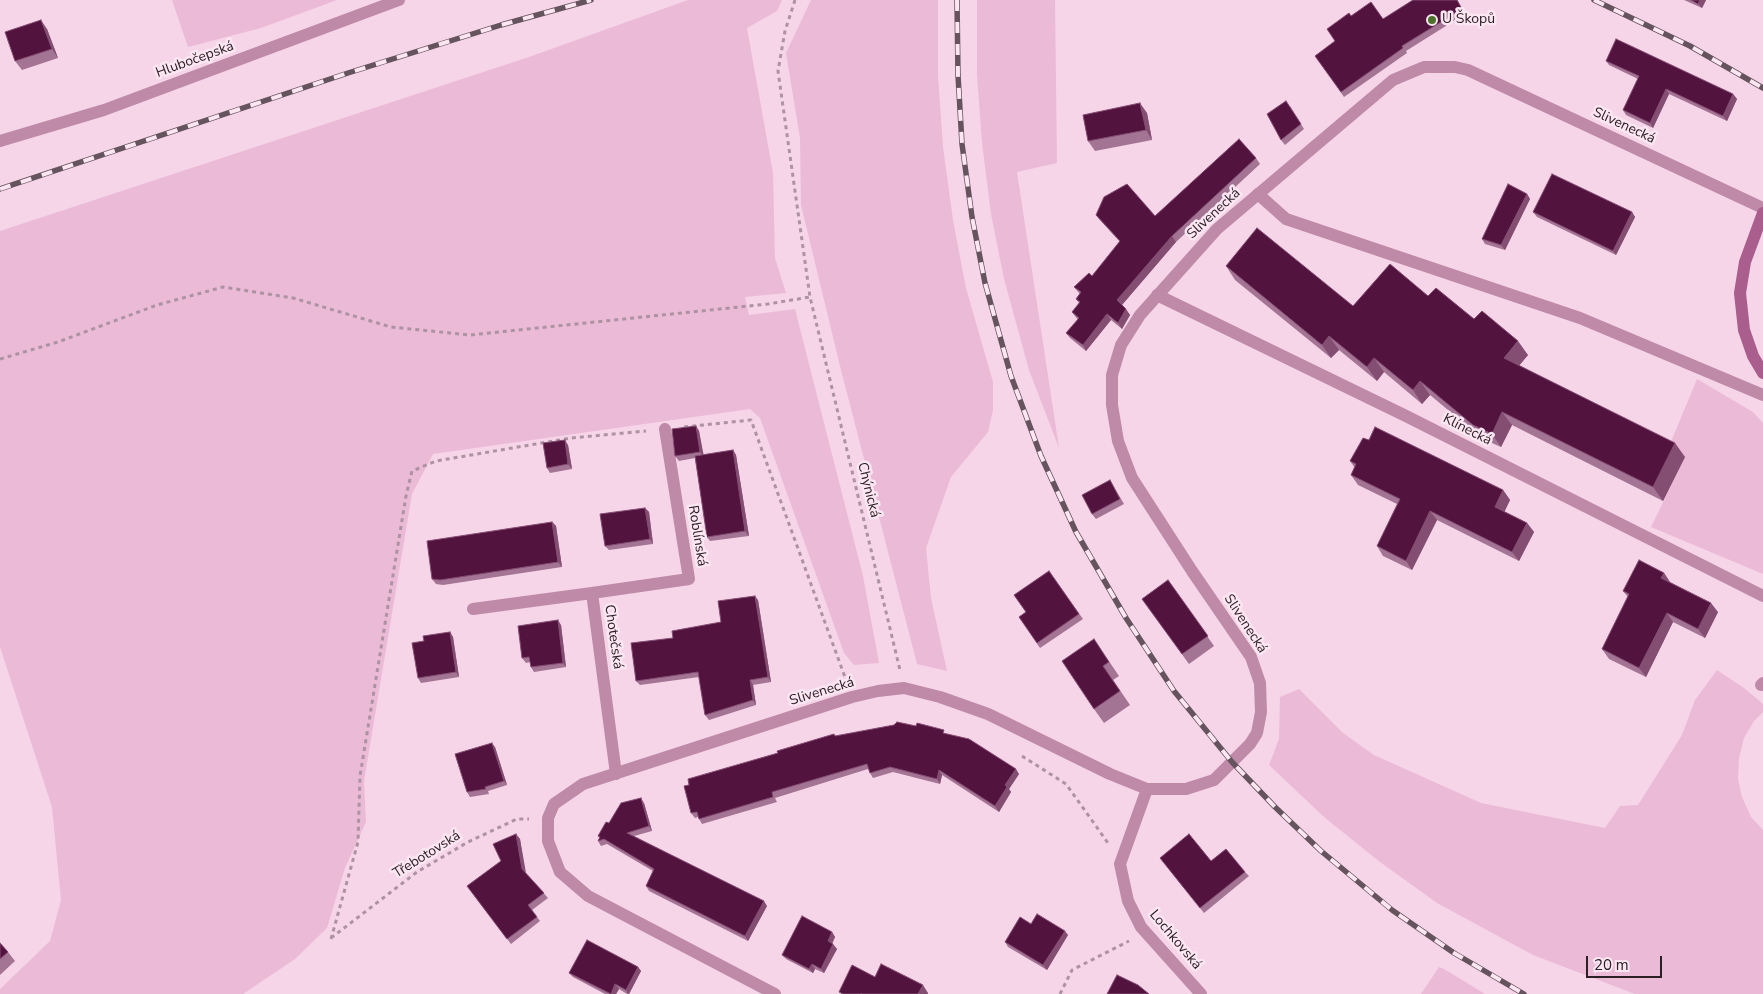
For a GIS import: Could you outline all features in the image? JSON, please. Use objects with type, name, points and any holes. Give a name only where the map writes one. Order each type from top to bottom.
[{"type":"street","name":"Hlubočepská","points":[[0,141],[104,110],[399,0]]},
{"type":"street","name":"Slivenecká","points":[[548,818],[554,804],[583,784],[852,697],[878,690],[904,688],[940,697],[988,714],[1110,774],[1147,789],[1186,789],[1214,780],[1250,744],[1256,733],[1261,712],[1260,683],[1251,657],[1192,571],[1132,478],[1118,441],[1112,405],[1112,375],[1121,345],[1157,295],[1217,229],[1393,80],[1424,68],[1455,67],[1488,79],[1763,208]]},
{"type":"street","points":[[1258,194],[1286,219],[1580,318],[1763,395]]},
{"type":"street","points":[[1763,213],[1745,262],[1740,293],[1744,330],[1753,356],[1763,373]]},
{"type":"street","name":"Klínecká","points":[[1157,295],[1415,421],[1763,596]]},
{"type":"street","name":"Roblínská","points":[[592,593],[689,580],[665,429]]},
{"type":"street","name":"Chotečská","points":[[473,609],[592,593],[616,774]]},
{"type":"street","points":[[1120,864],[1147,789]]},
{"type":"street","points":[[548,818],[548,841],[560,872],[588,896],[775,994]]},
{"type":"street","name":"Lochkovská","points":[[1120,864],[1128,901],[1141,927],[1201,994]]},
{"type":"path","name":"Chýnická","points":[[794,0],[785,31],[778,71],[810,297],[904,688]]},
{"type":"path","points":[[0,359],[58,342],[157,305],[223,287],[293,298],[392,327],[470,335],[768,304],[810,297]]},
{"type":"path","points":[[1022,756],[1066,784],[1120,864]]},
{"type":"path","name":"Třebotovská","points":[[331,939],[416,872],[468,842],[517,819],[548,818]]},
{"type":"path","points":[[1060,994],[1072,970],[1128,942],[1141,927]]},
{"type":"shaded area","points":[[172,0],[337,0],[261,28],[188,47]]},
{"type":"shaded area","points":[[688,0],[782,0],[777,11],[747,28],[773,173],[775,258],[786,293],[745,297],[749,315],[795,309],[863,576],[879,663],[854,665],[844,653],[760,418],[750,409],[433,454],[412,494],[364,781],[366,822],[345,868],[327,928],[295,959],[243,994],[0,994],[0,989],[50,941],[61,900],[52,807],[0,647],[0,231],[529,57]]},
{"type":"shaded area","points":[[811,0],[938,0],[938,76],[943,147],[953,220],[966,288],[993,382],[993,410],[988,432],[951,477],[926,548],[931,598],[947,671],[917,664],[840,366],[801,205],[800,138],[786,53]]},
{"type":"shaded area","points":[[977,0],[1055,0],[1057,163],[1017,172],[1059,448],[1029,370],[1004,279],[991,214],[982,143],[977,74]]},
{"type":"shaded area","points":[[1697,379],[1753,412],[1763,423],[1763,574],[1651,527],[1685,457],[1668,449]]},
{"type":"shaded area","points":[[1717,670],[1744,688],[1763,704],[1763,712],[1754,721],[1744,738],[1739,758],[1738,779],[1742,797],[1751,817],[1763,830],[1763,994],[1635,994],[1533,955],[1437,903],[1380,862],[1324,817],[1269,765],[1279,739],[1280,697],[1299,689],[1343,733],[1374,755],[1481,803],[1605,828],[1620,806],[1638,805],[1682,735],[1695,700]]},
{"type":"shaded area","points":[[1439,967],[1444,969],[1485,994],[1421,994]]},
{"type":"building","points":[[1413,0],[1457,0],[1462,9],[1402,46],[1403,48],[1341,92],[1315,56],[1335,41],[1327,29],[1349,13],[1351,16],[1371,2],[1383,19]]},
{"type":"building","points":[[1691,0],[1700,0],[1698,4]]},
{"type":"building","points":[[41,20],[52,49],[15,61],[5,32]]},
{"type":"building","points":[[1616,39],[1733,94],[1723,116],[1666,89],[1650,123],[1623,110],[1639,76],[1606,61]]},
{"type":"building","points":[[1286,101],[1301,124],[1281,140],[1267,114]]},
{"type":"building","points":[[1140,103],[1146,130],[1088,141],[1083,115]]},
{"type":"building","points":[[1239,139],[1256,158],[1172,236],[1117,300],[1126,309],[1118,323],[1107,314],[1083,345],[1066,333],[1079,318],[1072,312],[1080,302],[1076,299],[1081,292],[1074,287],[1089,273],[1092,276],[1120,241],[1096,215],[1104,197],[1127,184],[1155,216]]},
{"type":"building","points":[[1552,174],[1632,212],[1613,251],[1533,212]]},
{"type":"building","points":[[1508,184],[1527,194],[1501,245],[1482,239]]},
{"type":"building","points":[[1257,228],[1353,306],[1390,264],[1428,296],[1436,288],[1474,319],[1482,311],[1518,341],[1504,358],[1675,443],[1653,487],[1502,412],[1492,434],[1473,425],[1420,381],[1413,390],[1374,358],[1367,367],[1329,336],[1322,345],[1226,266]]},
{"type":"building","points":[[696,426],[700,452],[675,456],[672,429]]},
{"type":"building","points":[[1375,427],[1503,490],[1495,507],[1527,523],[1512,552],[1430,511],[1406,561],[1377,546],[1400,499],[1351,475],[1356,464],[1350,461],[1363,438],[1369,440]]},
{"type":"building","points":[[565,440],[568,464],[547,468],[543,443]]},
{"type":"building","points":[[733,450],[745,531],[707,537],[695,456]]},
{"type":"building","points":[[1110,480],[1120,499],[1092,514],[1082,495]]},
{"type":"building","points":[[645,508],[650,539],[605,546],[600,514]]},
{"type":"building","points":[[552,522],[558,562],[440,580],[432,579],[427,541]]},
{"type":"building","points":[[1639,560],[1664,573],[1661,578],[1711,603],[1698,629],[1667,613],[1639,668],[1602,649],[1629,594],[1623,591]]},
{"type":"building","points":[[1049,571],[1079,614],[1037,643],[1019,617],[1026,612],[1014,595]]},
{"type":"building","points":[[1168,580],[1208,636],[1182,654],[1142,599]]},
{"type":"building","points":[[755,596],[768,677],[750,680],[753,700],[705,715],[698,672],[636,681],[631,643],[673,638],[672,631],[721,622],[718,601]]},
{"type":"building","points":[[558,620],[563,663],[531,667],[529,657],[522,658],[518,626]]},
{"type":"building","points":[[450,632],[456,672],[418,678],[412,643],[424,641],[423,636]]},
{"type":"building","points":[[1094,639],[1109,662],[1103,666],[1120,691],[1094,709],[1062,661]]},
{"type":"building","points":[[897,722],[916,726],[917,723],[944,730],[943,733],[969,739],[1016,769],[1005,785],[1007,787],[995,806],[939,770],[937,779],[890,767],[870,773],[867,764],[772,792],[773,797],[699,819],[697,812],[691,813],[684,786],[689,785],[688,779],[778,753],[777,751],[834,734],[835,736],[894,725]]},
{"type":"building","points":[[492,743],[504,781],[485,787],[486,789],[467,792],[455,754]]},
{"type":"building","points":[[641,798],[649,826],[627,833],[764,901],[745,936],[646,886],[654,869],[604,839],[598,841],[600,837],[598,836],[606,822],[609,823],[621,803]]},
{"type":"building","points":[[516,834],[522,869],[544,893],[528,905],[537,917],[507,939],[467,886],[501,861],[493,844]]},
{"type":"building","points":[[1189,834],[1211,861],[1226,849],[1245,872],[1200,908],[1160,858]]},
{"type":"building","points":[[1037,914],[1065,931],[1043,965],[1005,942],[1020,917],[1031,924]]},
{"type":"building","points":[[802,916],[832,932],[828,941],[833,944],[821,969],[812,964],[809,969],[782,955]]},
{"type":"building","points":[[587,940],[638,967],[626,990],[615,984],[611,994],[569,973]]},
{"type":"building","points":[[0,943],[8,952],[0,959]]},
{"type":"building","points":[[881,964],[923,985],[918,994],[843,994],[839,992],[852,965],[875,977]]},
{"type":"building","points":[[1117,975],[1138,985],[1149,994],[1107,994]]},
{"type":"railway","points":[[0,189],[348,73],[501,25],[591,0]]},
{"type":"railway","points":[[957,0],[958,75],[962,144],[972,217],[985,283],[1011,376],[1041,456],[1076,532],[1126,618],[1174,691],[1232,762],[1275,807],[1321,851],[1392,910],[1454,953],[1524,994]]},
{"type":"railway","points":[[1594,0],[1690,46],[1763,88]]},
{"type":"place","name":"U Škopů","points":[[1432,20]]}]
